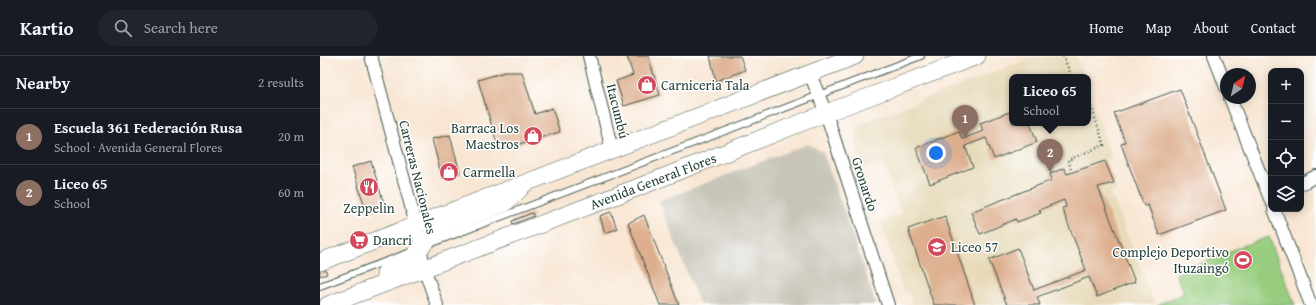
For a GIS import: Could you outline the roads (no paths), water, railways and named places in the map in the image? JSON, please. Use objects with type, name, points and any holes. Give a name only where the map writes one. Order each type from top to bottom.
[{"type":"main road","points":[[320,262],[855,56]]},
{"type":"main road","name":"Avenida General Flores","points":[[328,305],[977,56]]},
{"type":"main road","points":[[320,302],[326,297],[398,268],[411,259],[436,230],[505,203],[531,180]]},
{"type":"street","name":"Carreras Nacionales","points":[[371,56],[416,225],[424,268],[437,305]]},
{"type":"street","name":"Itacumbú","points":[[589,56],[612,150]]},
{"type":"street","points":[[1214,56],[1220,72]]},
{"type":"street","name":"Gronardo","points":[[810,74],[826,113],[888,305]]},
{"type":"street","points":[[1232,104],[1268,193]]},
{"type":"street","points":[[1304,182],[1316,176]]},
{"type":"street","points":[[1275,212],[1311,305]]},
{"type":"lane","name":"Avenida General Flores","points":[[320,286],[921,56]]},
{"type":"place","name":"Carniceria Tala","points":[[647,85]]},
{"type":"place","name":"Barraca Los Maestros","points":[[533,136]]},
{"type":"place","name":"Escuela 361 Federación Rusa","points":[[965,138]]},
{"type":"place","name":"Carmella","points":[[449,172]]},
{"type":"place","name":"Liceo 65","points":[[1050,172]]},
{"type":"place","name":"Zeppelin","points":[[369,187]]},
{"type":"place","name":"Dancri","points":[[359,240]]},
{"type":"place","name":"Liceo 57","points":[[937,247]]},
{"type":"place","name":"Complejo Deportivo Ituzaingó","points":[[1243,260]]}]
